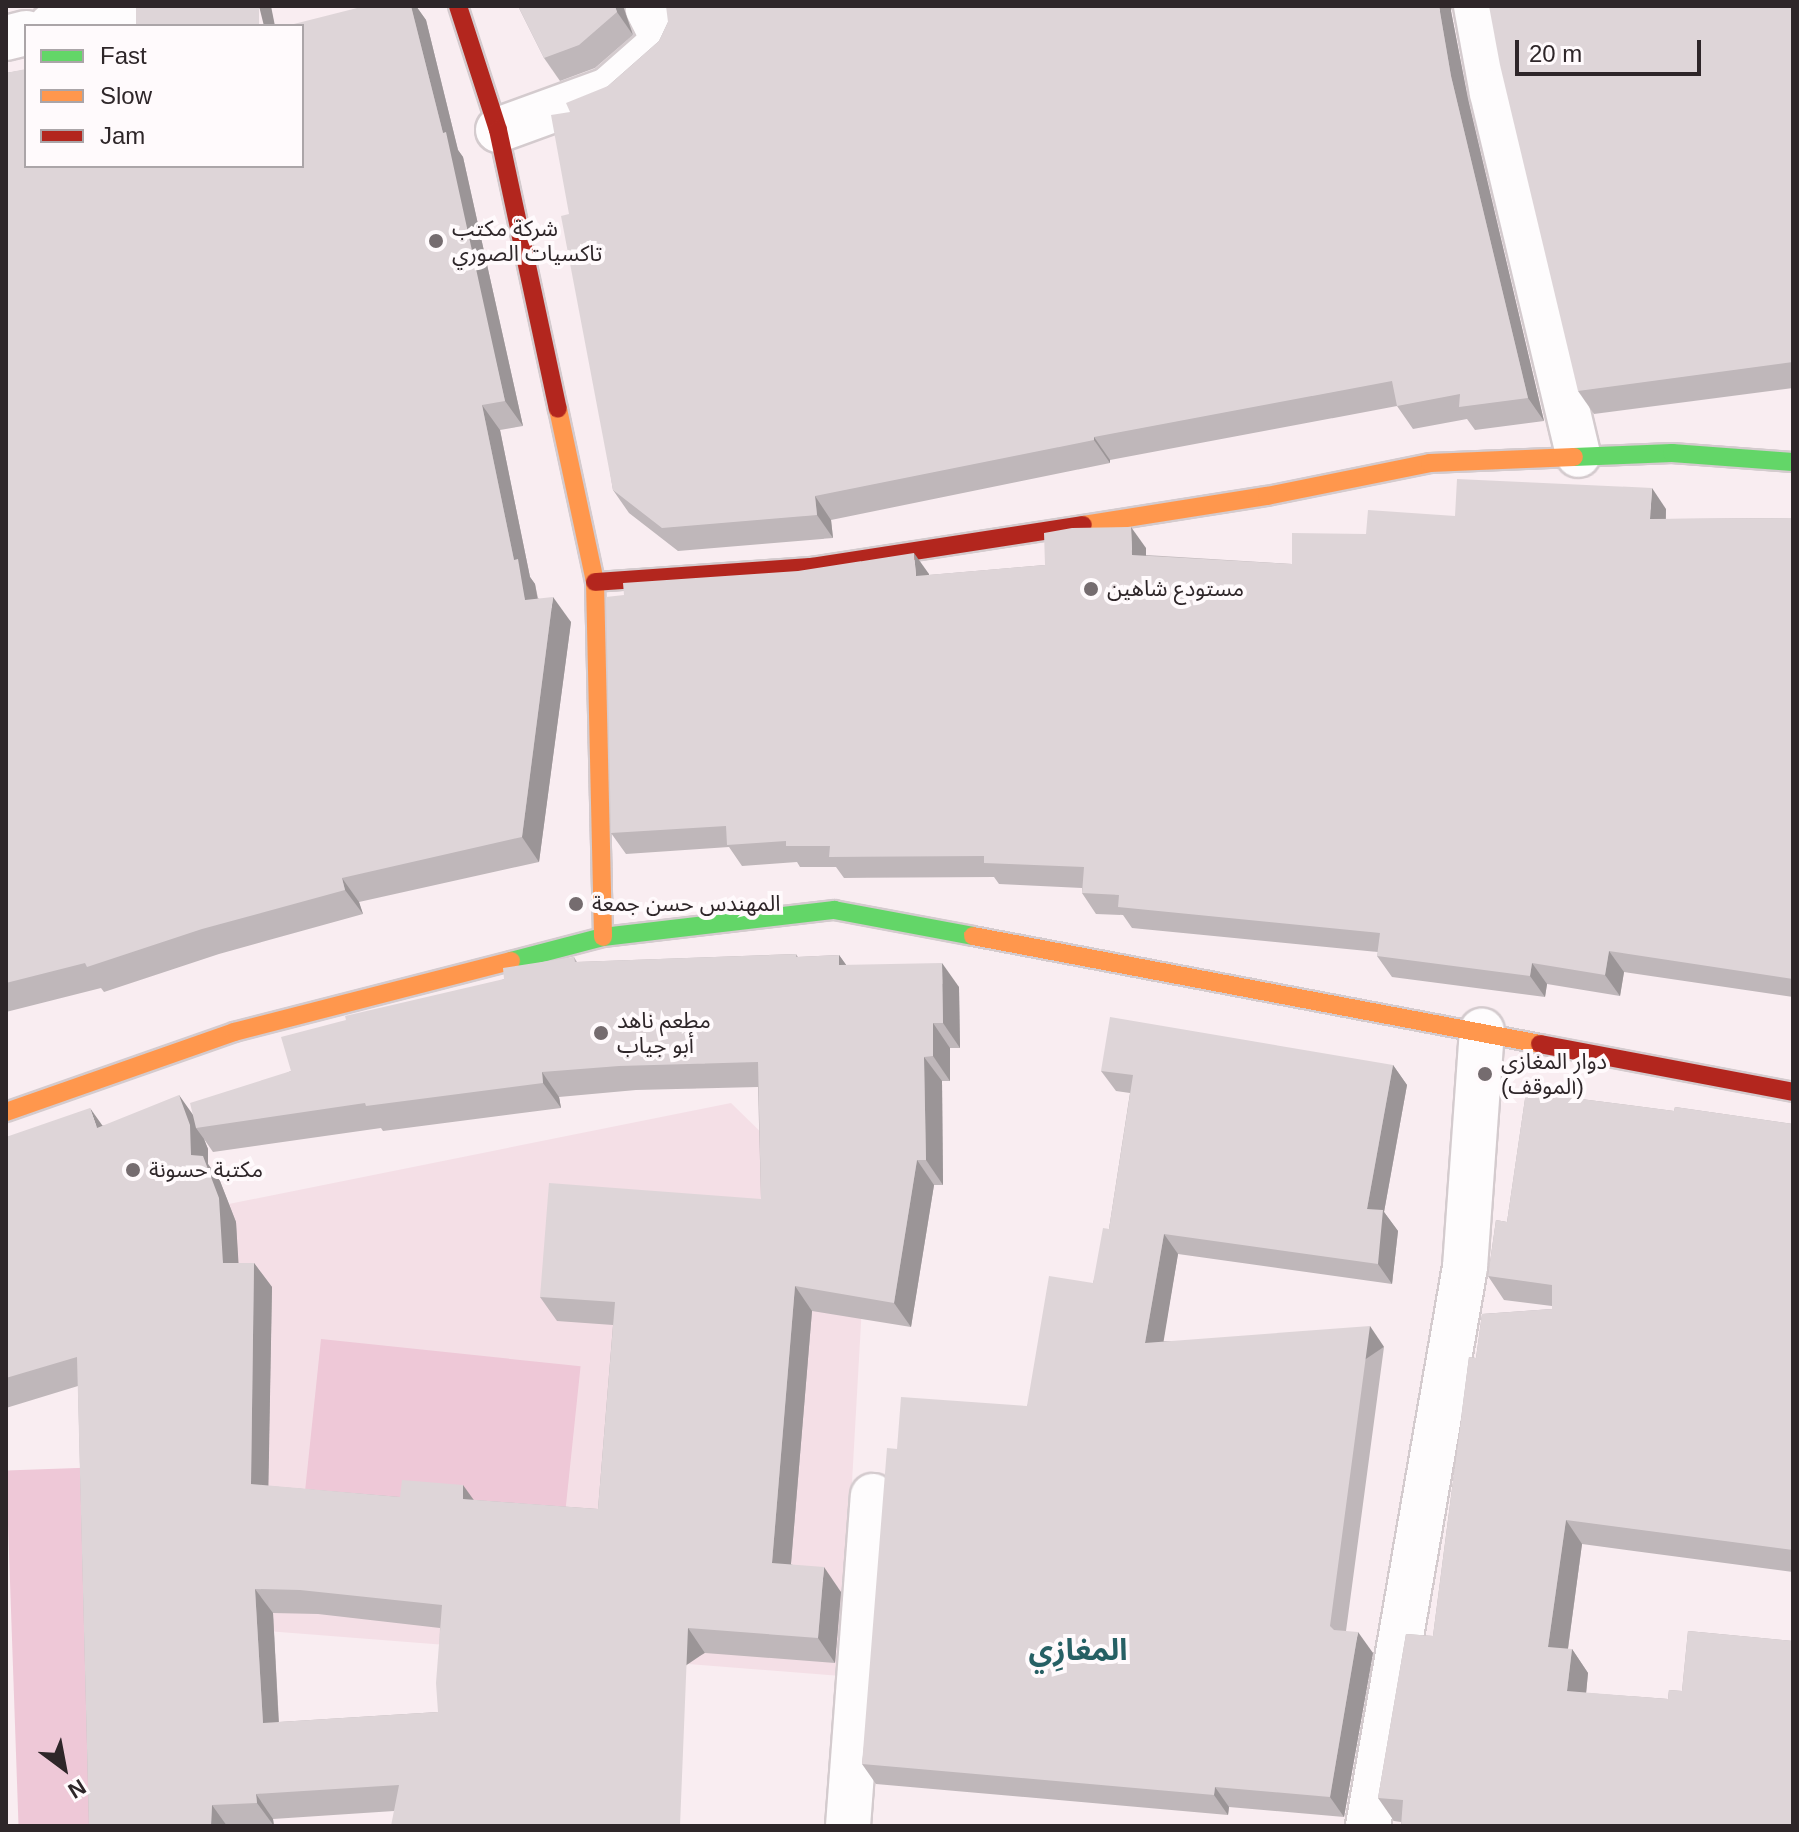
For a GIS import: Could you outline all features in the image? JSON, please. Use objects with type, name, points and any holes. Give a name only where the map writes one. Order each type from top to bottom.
[{"type":"street","points":[[59,24],[127,6]]},
{"type":"street","points":[[458,6],[498,130],[595,582],[603,937]]},
{"type":"street","points":[[1476,6],[1492,93],[1578,455]]},
{"type":"street","points":[[498,130],[608,90],[659,45],[659,31],[648,7]]},
{"type":"street","points":[[595,582],[811,567],[1267,496],[1430,463],[1672,453],[1793,462]]},
{"type":"street","points":[[6,1112],[234,1032],[603,937],[834,910],[1793,1092]]},
{"type":"street","points":[[1368,1826],[1465,1267],[1482,1031]]},
{"type":"street","points":[[848,1826],[873,1496]]},
{"type":"shaded area","points":[[731,1103],[866,1235],[841,1676],[204,1626],[179,1214]]},
{"type":"shaded area","points":[[321,1339],[581,1366],[564,1524],[304,1497]]},
{"type":"shaded area","points":[[192,1464],[205,1826],[19,1826],[6,1470]]},
{"type":"building","points":[[136,6],[259,6],[259,24],[136,24]]},
{"type":"building","points":[[365,6],[411,6],[443,133],[446,132],[505,401],[482,405],[514,560],[518,559],[525,600],[553,597],[522,837],[342,878],[345,890],[202,929],[87,967],[85,963],[6,983],[6,73],[24,69],[24,168],[304,168],[304,24],[294,24]]},
{"type":"building","points":[[518,6],[615,6],[617,12],[579,45],[544,58]]},
{"type":"building","points":[[666,6],[1439,6],[1451,76],[1528,398],[1459,407],[1460,394],[1397,406],[1392,381],[1094,437],[1094,440],[815,496],[817,515],[662,528],[613,490],[561,216],[569,214],[551,115],[570,112],[566,103],[608,86],[659,41],[668,22]]},
{"type":"building","points":[[1489,6],[1793,6],[1793,362],[1578,391],[1500,65]]},
{"type":"building","points":[[1457,479],[1652,488],[1650,519],[1793,518],[1793,979],[1609,951],[1605,975],[1532,963],[1530,976],[1377,956],[1380,933],[1118,907],[1119,895],[1082,893],[1084,867],[984,863],[984,856],[829,857],[830,846],[786,846],[786,841],[727,845],[726,826],[611,833],[606,597],[624,595],[623,583],[798,571],[914,553],[916,576],[1045,565],[1044,533],[1072,528],[1131,527],[1132,555],[1292,564],[1292,533],[1366,534],[1368,510],[1455,516]]},
{"type":"building","points":[[796,954],[796,957],[839,955],[839,965],[942,963],[943,1023],[933,1023],[933,1056],[924,1057],[926,1160],[917,1160],[894,1303],[795,1286],[772,1563],[824,1567],[818,1638],[688,1628],[680,1826],[391,1826],[399,1785],[256,1794],[257,1803],[212,1805],[211,1826],[89,1826],[77,1357],[6,1378],[6,1137],[90,1108],[97,1128],[179,1095],[190,1125],[191,1155],[203,1156],[219,1198],[223,1263],[254,1263],[251,1484],[400,1497],[402,1480],[463,1485],[463,1499],[598,1509],[615,1302],[540,1297],[549,1183],[761,1199],[758,1062],[619,1066],[542,1072],[543,1083],[366,1106],[365,1103],[196,1128],[190,1103],[291,1071],[281,1037],[346,1020],[345,1016],[504,979],[503,968],[574,957],[575,962]],"holes":[[[255,1589],[300,1590],[442,1605],[436,1683],[438,1712],[263,1723]]]},
{"type":"building","points":[[1110,1017],[1393,1065],[1367,1209],[1383,1210],[1378,1264],[1164,1234],[1145,1343],[1370,1326],[1330,1626],[1334,1630],[1358,1632],[1330,1797],[1215,1787],[1214,1795],[862,1764],[887,1448],[897,1449],[901,1397],[1027,1406],[1049,1276],[1093,1283],[1103,1228],[1109,1229],[1133,1075],[1101,1071]]},
{"type":"building","points":[[1526,1092],[1674,1111],[1675,1107],[1793,1124],[1793,1550],[1566,1520],[1548,1647],[1572,1649],[1567,1691],[1668,1699],[1669,1690],[1682,1691],[1688,1631],[1793,1641],[1793,1826],[1401,1826],[1403,1800],[1378,1798],[1406,1634],[1433,1636],[1469,1357],[1476,1358],[1482,1314],[1552,1309],[1552,1285],[1488,1276],[1496,1220],[1507,1222]]},
{"type":"traffic: fast","points":[[1574,457],[1672,453],[1793,462]]},
{"type":"traffic: fast","points":[[511,961],[603,937],[834,910],[973,936]]},
{"type":"traffic: slow","points":[[558,409],[595,582],[603,937]]},
{"type":"traffic: slow","points":[[1083,525],[1267,496],[1430,463],[1574,457]]},
{"type":"traffic: slow","points":[[973,936],[1540,1044]]},
{"type":"traffic: slow","points":[[6,1112],[234,1032],[511,961]]},
{"type":"traffic: jam","points":[[458,6],[498,130],[558,409]]},
{"type":"traffic: jam","points":[[595,582],[811,567],[1083,525]]},
{"type":"traffic: jam","points":[[1540,1044],[1793,1092]]},
{"type":"place","name":"شركة مكتب تاكسيات الصوري","points":[[436,241]]},
{"type":"place","name":"مستودع شاهين","points":[[1091,589]]},
{"type":"place","name":"المهندس حسن جمعة","points":[[576,904]]},
{"type":"place","name":"مطعم ناهد أبو جياب","points":[[601,1033]]},
{"type":"place","name":"دوار المغازي (الموقف)","points":[[1485,1074]]},
{"type":"place","name":"مكتبة حسونة","points":[[133,1170]]},
{"type":"district","name":"المغازِي","points":[[1078,1650]]}]
